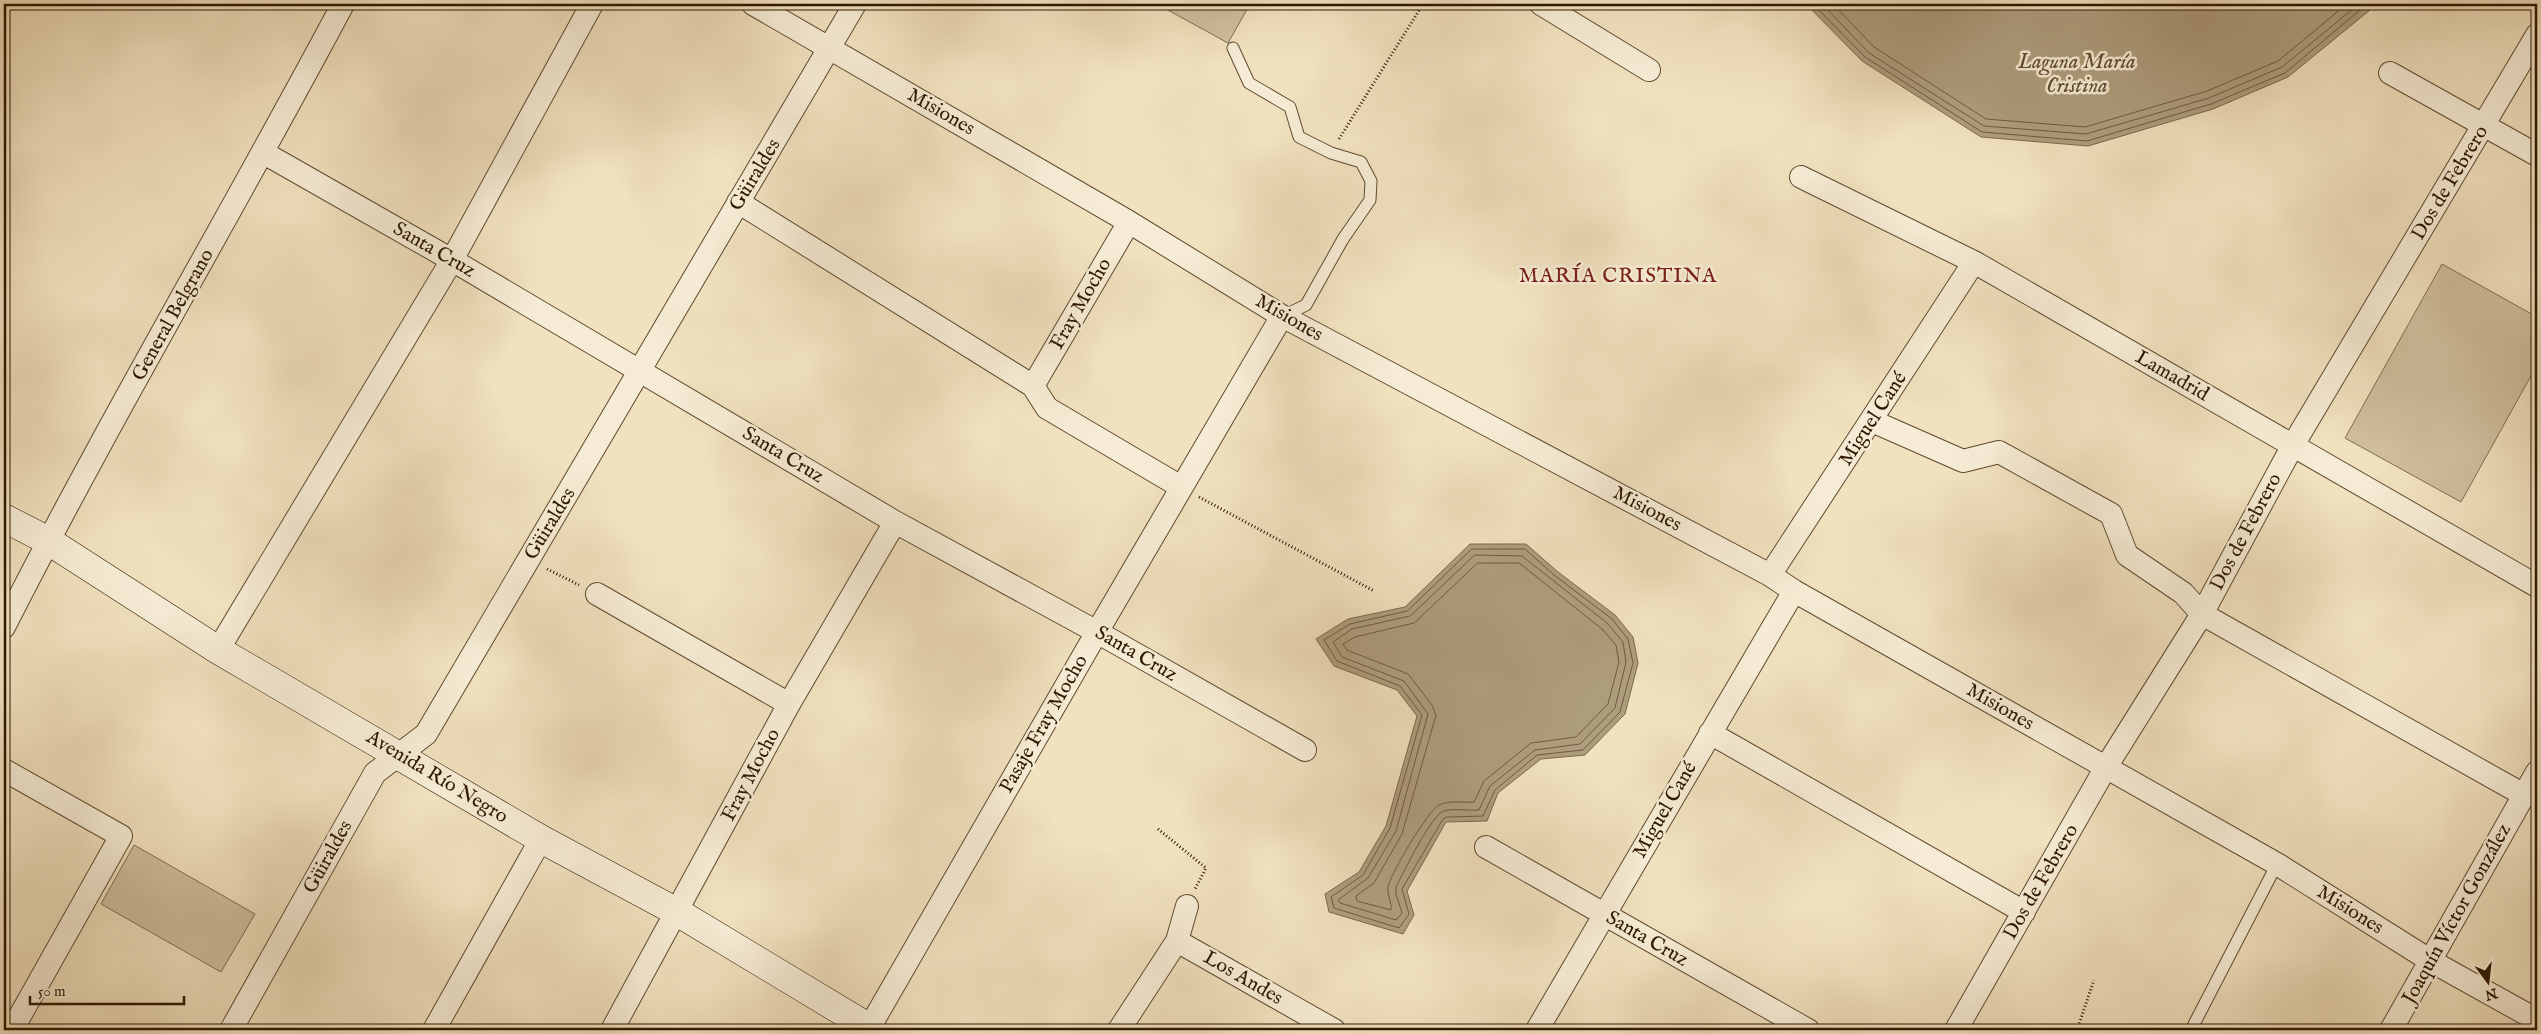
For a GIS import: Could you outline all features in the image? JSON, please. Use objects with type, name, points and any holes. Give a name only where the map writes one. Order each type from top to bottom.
[{"type":"street","name":"General Belgrano","points":[[4,627],[48,540],[264,153],[343,4]]},
{"type":"street","points":[[218,650],[452,260],[592,4]]},
{"type":"street","name":"Misiones","points":[[753,4],[1129,222],[1282,316],[1770,575],[1794,591],[2277,864],[2431,961],[2537,1020]]},
{"type":"street","name":"Güiraldes","points":[[231,1030],[375,772],[426,734],[855,4]]},
{"type":"street","points":[[1541,4],[1649,70]]},
{"type":"street","name":"Dos de Febrero","points":[[1956,1030],[2106,767],[2202,614],[2293,445],[2537,35]]},
{"type":"street","points":[[2390,73],[2485,124],[2537,155]]},
{"type":"street","name":"Santa Cruz","points":[[264,153],[452,260],[895,522],[1097,632],[1305,750]]},
{"type":"street","name":"Lamadrid","points":[[1801,177],[1974,262],[2537,586]]},
{"type":"street","points":[[738,202],[1033,386],[1047,408],[1181,487]]},
{"type":"street","name":"Fray Mocho","points":[[1033,386],[1129,222]]},
{"type":"street","name":"Miguel Cané","points":[[1770,575],[1974,262]]},
{"type":"street","name":"Pasaje Fray Mocho","points":[[870,1030],[1097,632],[1282,316]]},
{"type":"street","points":[[1872,421],[1963,461],[1999,452],[2111,514],[2128,555],[2183,593],[2202,614],[2524,795]]},
{"type":"street","name":"Avenida Río Negro","points":[[4,518],[48,540],[218,650],[541,839],[677,912],[870,1030]]},
{"type":"street","name":"Fray Mocho","points":[[612,1030],[789,704],[895,522]]},
{"type":"street","name":"Miguel Cané","points":[[1537,1030],[1794,591]]},
{"type":"street","points":[[597,594],[789,704]]},
{"type":"street","points":[[1710,733],[2024,912]]},
{"type":"street","points":[[4,770],[121,836],[12,1030]]},
{"type":"street","name":"Joaquín Víctor González","points":[[2391,1030],[2537,772]]},
{"type":"street","points":[[434,1030],[541,839]]},
{"type":"street","name":"Santa Cruz","points":[[1486,848],[1808,1030]]},
{"type":"street","points":[[1119,1030],[1177,941],[1187,906]]},
{"type":"street","name":"Los Andes","points":[[1177,941],[1334,1030]]},
{"type":"lane","points":[[1232,48],[1249,83],[1290,107],[1299,137],[1331,153],[1360,162],[1371,181],[1370,200],[1343,239],[1306,305],[1282,316]]},
{"type":"lane","points":[[2191,1030],[2277,864]]},
{"type":"path","points":[[1331,153],[1423,4]]},
{"type":"path","points":[[1181,487],[1374,591]]},
{"type":"path","points":[[529,560],[597,594]]},
{"type":"path","points":[[1158,829],[1206,868],[1187,906]]},
{"type":"path","points":[[2077,1030],[2094,980]]},
{"type":"shaded area","points":[[1157,4],[1250,4],[1228,43]]},
{"type":"shaded area","points":[[2442,264],[2537,317],[2537,365],[2461,502],[2345,438]]},
{"type":"shaded area","points":[[134,845],[255,914],[221,972],[101,904]]},
{"type":"water","name":"Laguna María Cristina","points":[[1806,4],[2372,4],[2370,10],[2288,77],[2213,109],[2088,146],[1981,137],[1862,61]]},
{"type":"water","points":[[1470,544],[1526,544],[1558,572],[1615,615],[1633,637],[1638,663],[1625,714],[1585,755],[1541,759],[1498,793],[1487,821],[1446,822],[1407,891],[1414,915],[1403,934],[1329,912],[1325,894],[1359,872],[1386,826],[1417,716],[1397,690],[1334,666],[1316,639],[1348,619],[1405,607]]},
{"type":"district","name":"MARÍA CRISTINA","points":[[1618,276]]}]
